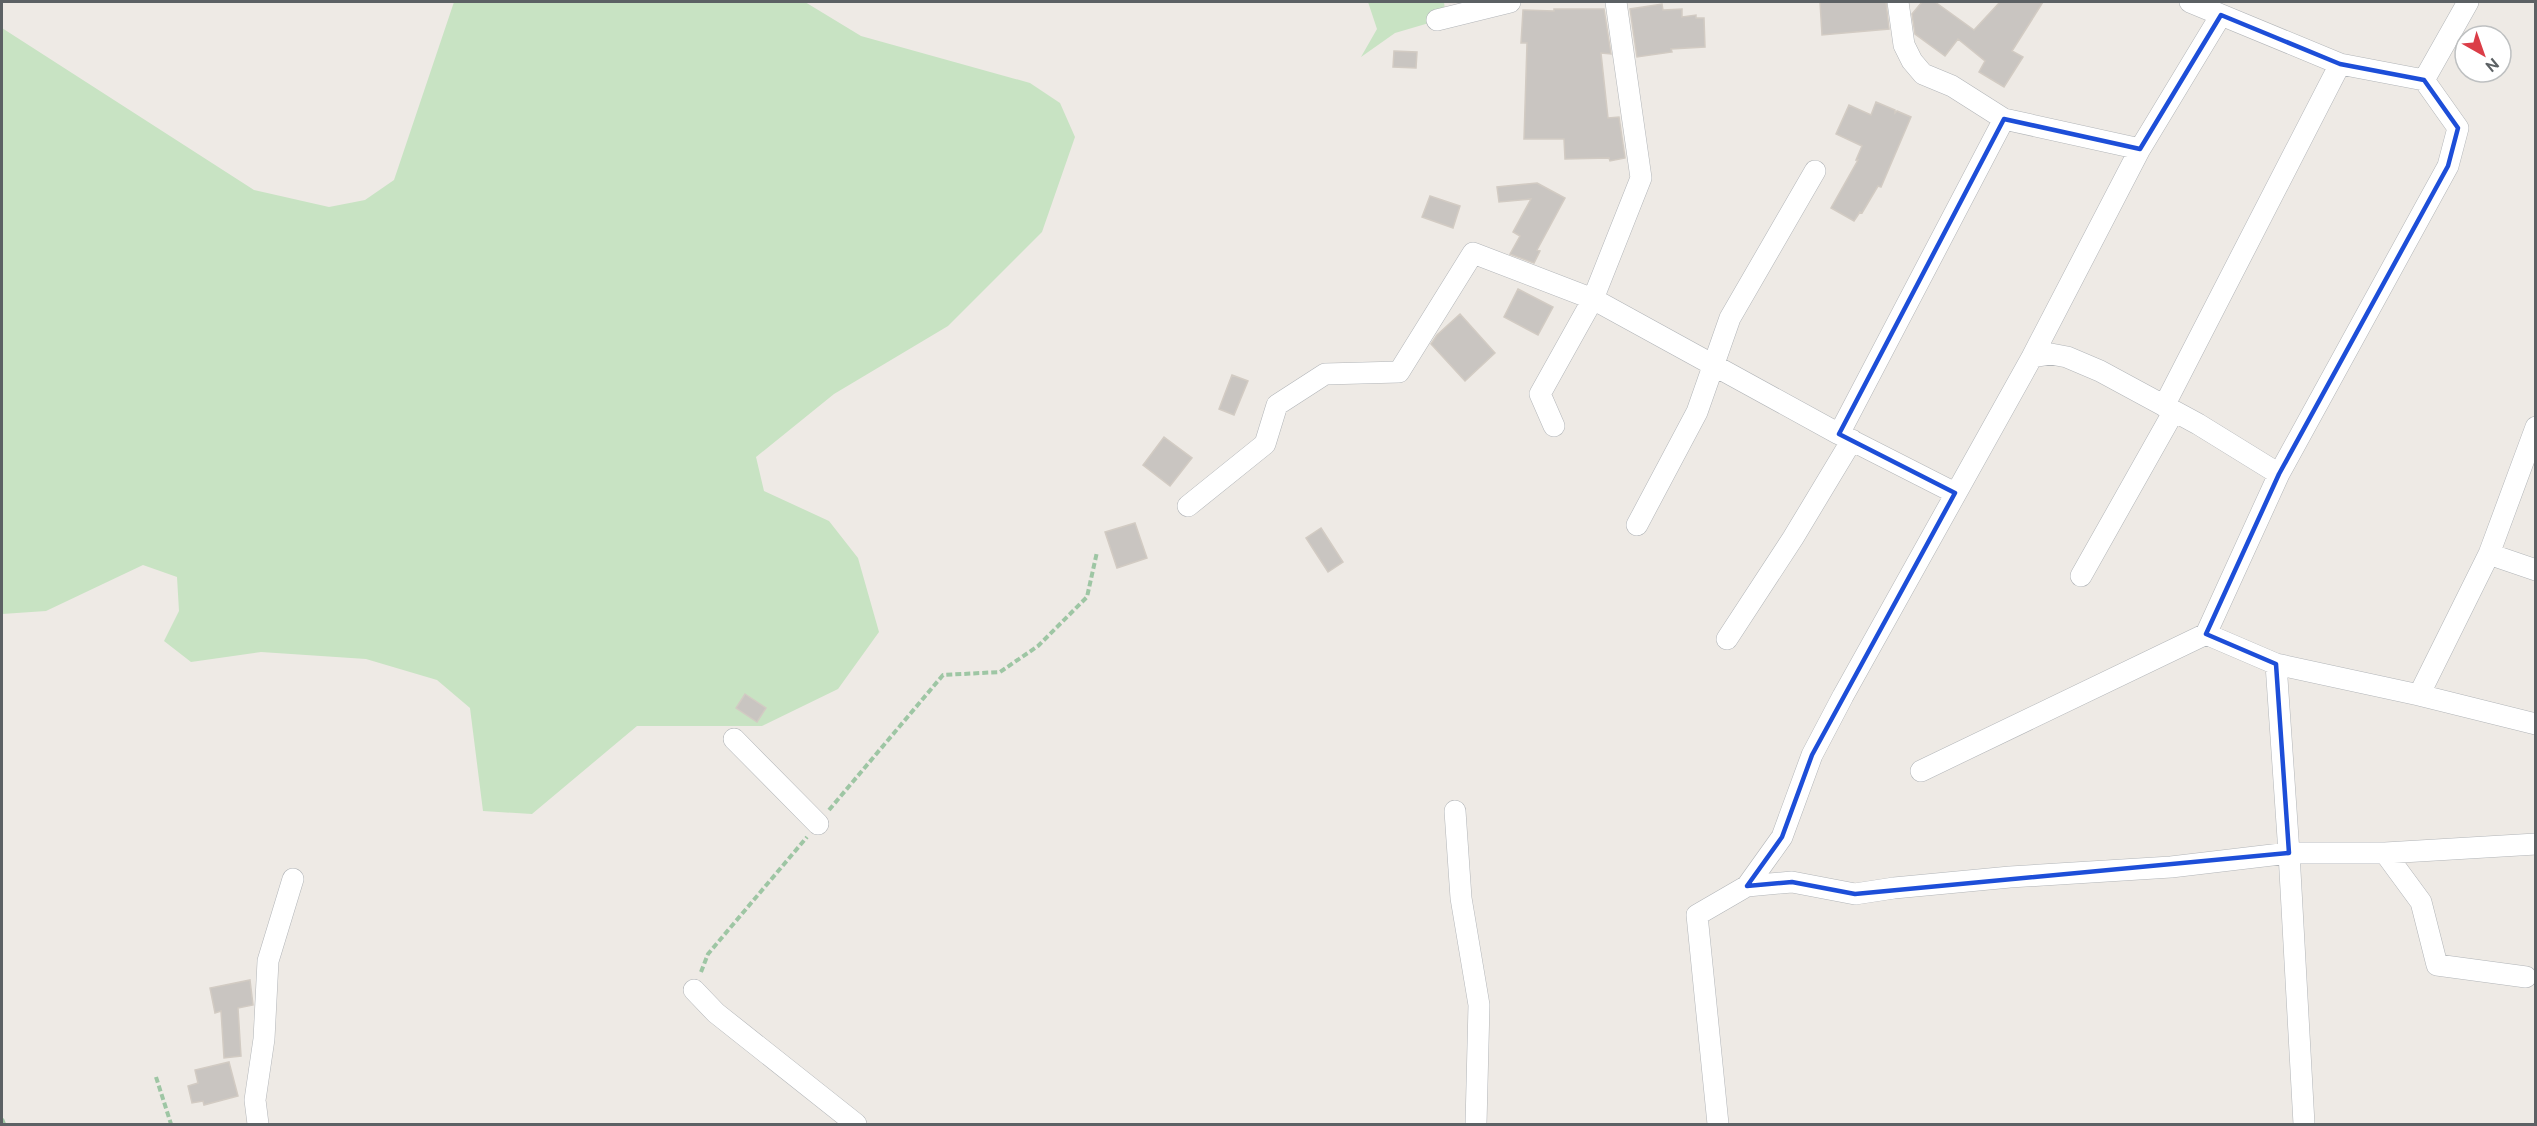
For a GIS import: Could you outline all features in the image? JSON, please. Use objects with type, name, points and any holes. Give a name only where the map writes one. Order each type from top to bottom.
[{"type":"street","points":[[1437,20],[1510,2]]},
{"type":"street","points":[[1554,426],[1540,394],[1593,299],[1641,178],[1616,2]]},
{"type":"street","points":[[1898,2],[1904,45],[1912,61],[1923,74],[1952,86],[2004,119],[2140,149]]},
{"type":"street","points":[[1921,771],[2206,634],[2279,474],[2448,166],[2458,128],[2424,80],[2340,64],[2190,2]]},
{"type":"street","points":[[2424,80],[2468,2]]},
{"type":"street","points":[[1748,886],[1782,837],[1812,755],[2032,357],[2140,149],[2221,15]]},
{"type":"street","points":[[2081,576],[2169,408],[2340,64]]},
{"type":"street","points":[[1727,639],[1793,538],[2004,119]]},
{"type":"street","points":[[1637,525],[1697,412],[1730,318],[1815,171]]},
{"type":"street","points":[[1188,506],[1265,444],[1277,405],[1325,374],[1399,372],[1473,253],[1593,299],[1714,367],[1955,493]]},
{"type":"street","points":[[2032,357],[2051,354],[2067,357],[2100,371],[2169,408],[2279,474]]},
{"type":"street","points":[[2419,695],[2489,554],[2535,426]]},
{"type":"street","points":[[2489,554],[2535,570]]},
{"type":"street","points":[[2206,634],[2276,664],[2419,695],[2535,724]]},
{"type":"street","points":[[2276,664],[2304,1125]]},
{"type":"street","points":[[734,739],[818,824]]},
{"type":"street","points":[[1455,811],[1461,898],[1479,1005],[1476,1125]]},
{"type":"street","points":[[1718,1125],[1697,915],[1748,886],[1792,882],[1855,894],[2010,877],[2171,867],[2289,853],[2385,853],[2535,844]]},
{"type":"street","points":[[2385,853],[2421,902],[2438,965],[2526,977]]},
{"type":"street","points":[[258,1125],[255,1100],[264,1039],[268,961],[293,879]]},
{"type":"street","points":[[694,990],[716,1013],[856,1125]]},
{"type":"path","points":[[694,990],[708,954],[943,675],[1000,672],[1038,646],[1087,597],[1097,552]]},
{"type":"path","points":[[156,1077],[171,1125]]},
{"type":"path","points":[[2,1119],[4,1125]]},
{"type":"highlighted area","points":[[2221,15],[2340,64],[2424,80],[2458,128],[2448,166],[2279,474],[2206,634],[2276,664],[2289,853],[1855,894],[1792,882],[1747,886],[1782,837],[1812,755],[1955,493],[1839,434],[2004,119],[2140,149]]},
{"type":"green space","points":[[454,2],[805,2],[861,36],[1030,83],[1060,103],[1075,137],[1042,232],[948,326],[834,394],[756,457],[764,491],[829,521],[858,558],[879,632],[838,689],[762,726],[637,726],[532,814],[483,811],[470,708],[437,680],[366,659],[261,652],[191,662],[164,641],[179,611],[177,577],[143,565],[46,611],[2,614],[2,28],[254,190],[329,207],[365,200],[394,180]]},
{"type":"green space","points":[[1368,2],[1444,2],[1446,18],[1395,33],[1361,57],[1377,29]]},
{"type":"building","points":[[1820,2],[1886,2],[1889,29],[1822,35]]},
{"type":"building","points":[[1922,2],[1935,2],[1974,30],[2000,2],[2043,2],[2012,51],[2023,57],[2004,87],[1979,72],[1985,61],[1958,39],[1945,56],[1915,34],[1912,14]]},
{"type":"building","points":[[1662,4],[1663,10],[1682,9],[1682,17],[1696,15],[1696,18],[1704,18],[1705,47],[1671,49],[1672,52],[1637,57],[1630,9]]},
{"type":"building","points":[[1554,9],[1604,9],[1611,54],[1601,53],[1608,118],[1619,117],[1625,158],[1610,161],[1609,158],[1565,159],[1564,139],[1524,139],[1527,43],[1521,43],[1523,10],[1554,11]]},
{"type":"building","points":[[1394,51],[1417,52],[1416,68],[1393,67]]},
{"type":"building","points":[[1876,102],[1895,110],[1895,113],[1897,111],[1911,117],[1881,187],[1878,186],[1862,213],[1860,212],[1854,221],[1831,208],[1858,160],[1856,160],[1862,146],[1836,134],[1849,105],[1871,115]]},
{"type":"building","points":[[1537,183],[1565,198],[1537,250],[1540,251],[1534,263],[1510,254],[1520,236],[1513,232],[1531,199],[1499,202],[1497,187]]},
{"type":"building","points":[[1430,196],[1460,206],[1453,228],[1422,217]]},
{"type":"building","points":[[1518,289],[1553,307],[1538,335],[1504,317]]},
{"type":"building","points":[[1460,314],[1495,353],[1465,381],[1431,344],[1437,335]]},
{"type":"building","points":[[1232,375],[1248,381],[1234,415],[1219,409]]},
{"type":"building","points":[[1164,437],[1192,458],[1170,486],[1143,465]]},
{"type":"building","points":[[1135,523],[1147,558],[1117,568],[1105,532]]},
{"type":"building","points":[[1321,528],[1343,562],[1328,572],[1306,538]]},
{"type":"building","points":[[745,694],[766,708],[757,722],[736,708]]},
{"type":"building","points":[[250,980],[253,1005],[238,1008],[241,1056],[224,1058],[221,1011],[215,1013],[210,988]]},
{"type":"building","points":[[229,1062],[238,1096],[204,1105],[203,1101],[192,1103],[188,1086],[198,1083],[195,1070]]}]
